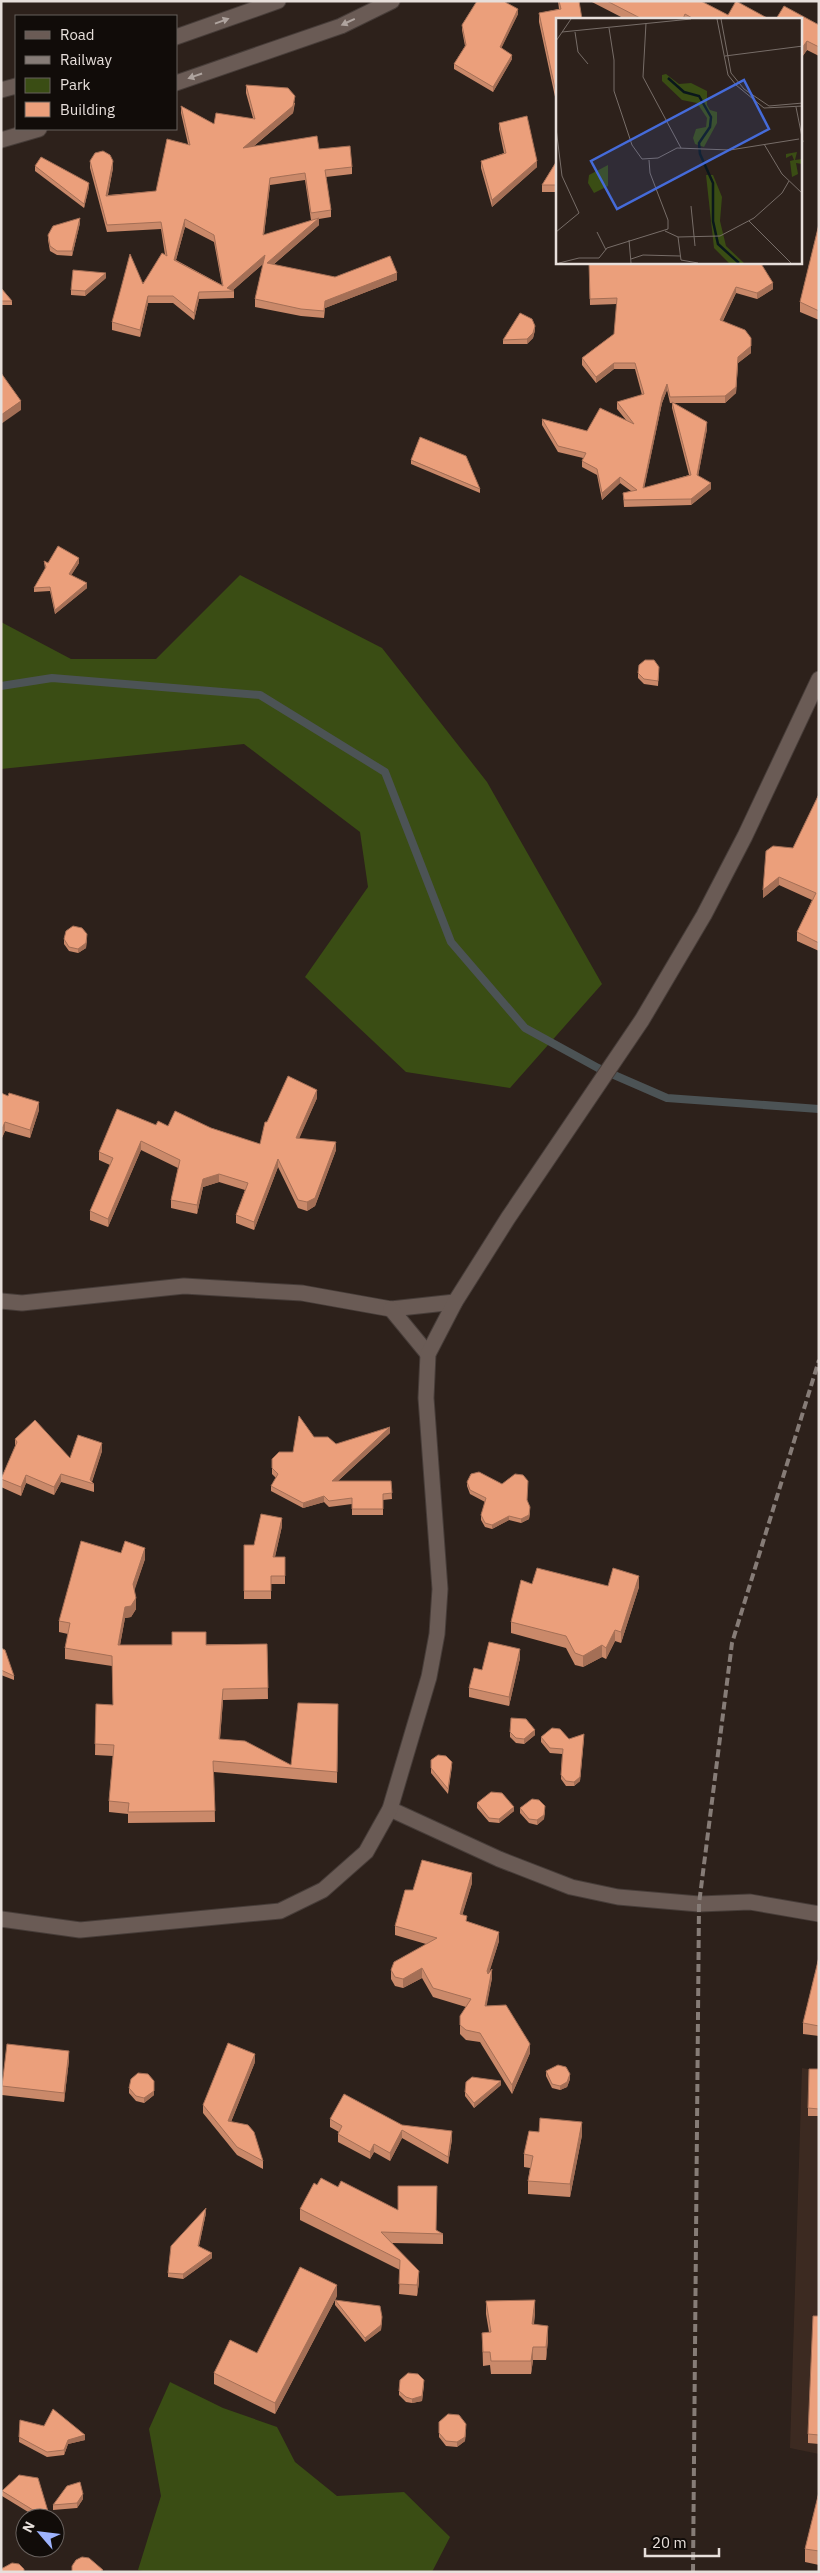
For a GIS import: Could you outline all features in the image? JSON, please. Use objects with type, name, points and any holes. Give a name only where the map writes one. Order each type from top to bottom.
[{"type":"street","points":[[178,36],[278,1]]},
{"type":"street","points":[[178,82],[341,26],[392,1]]},
{"type":"street","points":[[1,90],[15,86]]},
{"type":"street","points":[[1,140],[36,130]]},
{"type":"street","points":[[1,1919],[80,1930],[280,1911],[322,1890],[366,1852],[390,1809],[429,1677],[436,1634],[440,1589],[426,1398],[428,1354],[455,1302],[508,1218],[642,1020],[704,915],[745,836],[819,679]]},
{"type":"street","points":[[1,1301],[22,1303],[184,1286],[302,1293],[391,1309],[455,1302]]},
{"type":"street","points":[[391,1309],[428,1354]]},
{"type":"street","points":[[390,1809],[498,1859],[571,1887],[618,1897],[699,1904],[750,1902],[819,1914]]},
{"type":"shaded area","points":[[802,2068],[819,2071],[819,2454],[790,2448]]},
{"type":"green space","points":[[240,575],[382,648],[487,782],[602,984],[510,1088],[406,1072],[305,977],[368,887],[360,832],[244,744],[1,769],[1,622],[71,659],[156,659]]},
{"type":"green space","points":[[170,2382],[223,2408],[277,2427],[295,2462],[337,2496],[404,2492],[450,2537],[432,2572],[147,2572],[138,2570],[161,2496],[149,2429]]},
{"type":"building","points":[[477,1],[505,1],[518,9],[500,47],[512,55],[493,87],[454,64],[466,45],[462,25]]},
{"type":"building","points":[[559,1],[579,1],[582,18],[556,18],[556,93],[539,13],[561,9]]},
{"type":"building","points":[[607,1],[701,1],[728,15],[736,1],[767,18],[692,18],[685,14],[683,18],[640,18]]},
{"type":"building","points":[[784,6],[819,25],[819,47],[807,41],[802,48],[802,18],[777,18]]},
{"type":"building","points":[[246,85],[288,88],[295,96],[293,106],[243,148],[317,136],[319,149],[350,146],[352,167],[325,170],[331,210],[311,213],[305,173],[270,178],[263,235],[319,218],[267,263],[335,277],[390,256],[397,273],[325,301],[324,311],[301,309],[255,299],[265,255],[227,288],[234,291],[199,292],[194,313],[173,296],[148,296],[140,330],[112,322],[130,254],[143,284],[162,253],[167,256],[161,222],[107,225],[90,161],[95,153],[103,151],[110,155],[113,161],[106,196],[156,191],[167,139],[190,145],[181,106],[214,124],[216,113],[255,119]],"holes":[[[185,219],[214,235],[223,286],[174,260]]]},
{"type":"building","points":[[527,116],[537,161],[492,200],[481,161],[506,153],[499,123]]},
{"type":"building","points":[[41,157],[89,183],[84,204],[35,166]]},
{"type":"building","points":[[556,162],[556,185],[542,185]]},
{"type":"building","points":[[80,218],[72,251],[57,251],[50,246],[48,235],[53,226]]},
{"type":"building","points":[[819,224],[819,311],[800,302]]},
{"type":"building","points":[[589,264],[761,264],[773,283],[757,293],[736,287],[720,320],[745,330],[751,338],[751,346],[738,357],[736,387],[725,396],[670,397],[667,384],[662,397],[643,488],[691,475],[672,402],[707,422],[697,475],[711,483],[691,499],[624,500],[623,493],[637,490],[620,477],[602,493],[597,469],[582,461],[586,453],[558,446],[542,419],[587,431],[600,408],[634,424],[617,402],[644,394],[635,363],[614,363],[596,377],[582,358],[614,334],[617,298],[590,299]]},
{"type":"building","points":[[73,270],[106,273],[85,291],[71,290]]},
{"type":"building","points":[[1,288],[12,301],[1,301]]},
{"type":"building","points":[[520,313],[532,319],[535,326],[533,333],[527,339],[503,340]]},
{"type":"building","points":[[1,373],[21,401],[1,415]]},
{"type":"building","points":[[420,437],[466,456],[480,489],[411,460]]},
{"type":"building","points":[[58,546],[79,558],[69,574],[87,583],[55,610],[50,587],[34,588],[46,567],[44,561],[48,563]]},
{"type":"building","points":[[645,660],[654,660],[659,667],[658,681],[644,679],[638,673],[639,665]]},
{"type":"building","points":[[819,794],[819,943],[797,932],[816,893],[779,877],[763,890],[766,851],[773,846],[793,848]]},
{"type":"building","points":[[73,926],[82,928],[87,934],[86,943],[78,949],[69,947],[64,939],[66,931]]},
{"type":"building","points":[[288,1076],[317,1090],[296,1138],[336,1142],[315,1198],[307,1202],[298,1200],[278,1159],[254,1222],[236,1215],[248,1183],[219,1174],[203,1179],[197,1205],[171,1200],[180,1160],[141,1141],[108,1219],[90,1211],[113,1158],[99,1152],[117,1109],[156,1125],[158,1121],[168,1126],[175,1111],[211,1128],[260,1144],[265,1122],[267,1122]]},
{"type":"building","points":[[1,1093],[8,1096],[9,1093],[39,1102],[30,1130],[5,1122],[1,1131]]},
{"type":"building","points":[[299,1416],[314,1437],[328,1437],[336,1444],[390,1427],[332,1481],[391,1481],[392,1493],[383,1494],[383,1509],[352,1509],[352,1498],[329,1501],[324,1496],[303,1503],[271,1486],[278,1474],[272,1468],[272,1459],[279,1452],[293,1452]]},
{"type":"building","points":[[35,1420],[70,1458],[78,1435],[102,1443],[90,1480],[94,1484],[61,1474],[54,1487],[26,1475],[21,1487],[1,1479],[17,1442],[15,1439]]},
{"type":"building","points":[[479,1472],[502,1484],[515,1474],[523,1475],[528,1481],[527,1500],[530,1507],[529,1515],[521,1519],[509,1516],[492,1525],[485,1523],[481,1515],[486,1498],[470,1490],[467,1482],[471,1474]]},
{"type":"building","points":[[261,1514],[282,1518],[273,1557],[285,1557],[285,1576],[271,1576],[271,1591],[244,1591],[244,1545],[254,1545]]},
{"type":"building","points":[[81,1541],[121,1553],[125,1541],[145,1548],[133,1584],[136,1598],[131,1606],[125,1607],[118,1645],[172,1645],[172,1632],[206,1632],[206,1645],[267,1644],[268,1688],[223,1689],[219,1739],[245,1741],[291,1765],[298,1703],[338,1704],[337,1772],[213,1761],[215,1811],[128,1812],[129,1803],[109,1801],[114,1745],[95,1744],[96,1704],[113,1705],[112,1656],[65,1648],[70,1623],[59,1621]]},
{"type":"building","points":[[537,1568],[608,1586],[613,1568],[639,1576],[621,1632],[615,1630],[606,1648],[602,1645],[583,1656],[575,1653],[566,1636],[511,1622],[521,1580],[532,1584]]},
{"type":"building","points":[[489,1642],[520,1649],[509,1697],[469,1688],[474,1668],[482,1670]]},
{"type":"building","points":[[1,1648],[5,1650],[14,1676],[1,1670]]},
{"type":"building","points":[[511,1718],[526,1719],[535,1730],[524,1739],[516,1738],[510,1732]]},
{"type":"building","points":[[552,1728],[560,1729],[569,1739],[584,1734],[580,1777],[574,1782],[566,1781],[561,1775],[563,1749],[550,1748],[541,1737]]},
{"type":"building","points":[[438,1755],[446,1756],[452,1762],[448,1789],[431,1768],[431,1760]]},
{"type":"building","points":[[491,1792],[502,1793],[514,1807],[499,1819],[489,1818],[477,1803]]},
{"type":"building","points":[[532,1799],[539,1800],[545,1806],[544,1815],[537,1820],[529,1819],[520,1808]]},
{"type":"building","points":[[422,1860],[472,1873],[460,1914],[467,1916],[466,1921],[499,1932],[487,1971],[488,1974],[492,1969],[485,2006],[506,2005],[530,2044],[512,2085],[480,2033],[466,2030],[460,2025],[460,2016],[471,1999],[433,1988],[422,1968],[403,1979],[395,1977],[391,1970],[394,1962],[437,1938],[395,1926],[405,1890],[413,1890]]},
{"type":"building","points":[[819,1957],[819,2026],[803,2023]]},
{"type":"building","points":[[228,2043],[255,2054],[228,2121],[248,2125],[254,2132],[263,2161],[237,2147],[203,2105]]},
{"type":"building","points":[[7,2044],[69,2051],[64,2093],[2,2086]]},
{"type":"building","points":[[558,2065],[566,2067],[570,2074],[567,2082],[560,2086],[552,2084],[546,2071]]},
{"type":"building","points":[[809,2069],[819,2069],[819,2109],[808,2108]]},
{"type":"building","points":[[138,2073],[148,2074],[154,2081],[154,2091],[144,2098],[136,2096],[129,2088],[131,2079]]},
{"type":"building","points":[[472,2077],[501,2081],[474,2103],[465,2092],[466,2082]]},
{"type":"building","points":[[344,2094],[402,2125],[452,2131],[448,2157],[402,2130],[390,2153],[374,2144],[370,2152],[338,2134],[342,2126],[330,2119]]},
{"type":"building","points":[[540,2118],[582,2122],[570,2184],[528,2181],[533,2156],[524,2154],[529,2131],[539,2132]]},
{"type":"building","points":[[321,2178],[338,2187],[341,2181],[398,2210],[398,2186],[437,2186],[436,2230],[443,2234],[381,2232],[419,2271],[417,2285],[399,2284],[400,2260],[300,2209],[314,2183],[317,2185]]},
{"type":"building","points":[[206,2208],[198,2246],[212,2253],[183,2274],[168,2273],[171,2246]]},
{"type":"building","points":[[300,2267],[337,2285],[275,2403],[214,2373],[230,2340],[257,2353]]},
{"type":"building","points":[[335,2300],[380,2306],[381,2325],[365,2338]]},
{"type":"building","points":[[535,2300],[532,2324],[548,2326],[546,2347],[533,2347],[531,2361],[491,2361],[490,2352],[483,2352],[482,2333],[491,2332],[486,2301]]},
{"type":"building","points":[[813,2316],[819,2316],[819,2435],[808,2434]]},
{"type":"building","points":[[408,2373],[418,2374],[424,2380],[422,2396],[412,2399],[399,2391],[400,2380]]},
{"type":"building","points":[[53,2409],[85,2435],[68,2440],[64,2450],[47,2452],[19,2437],[20,2420],[44,2426]]},
{"type":"building","points":[[448,2414],[459,2415],[466,2424],[465,2437],[457,2442],[446,2441],[439,2433],[439,2422]]},
{"type":"building","points":[[19,2475],[38,2478],[47,2508],[30,2508],[2,2491]]},
{"type":"building","points":[[80,2482],[83,2494],[77,2503],[53,2505],[67,2486]]},
{"type":"building","points":[[819,2492],[819,2551],[805,2549]]},
{"type":"building","points":[[82,2557],[89,2558],[103,2570],[100,2572],[72,2572],[72,2566],[76,2560]]},
{"type":"building","points":[[12,2563],[19,2564],[24,2569],[24,2572],[1,2572],[1,2569]]},
{"type":"waterway","points":[[1,686],[52,678],[260,695],[385,772],[451,942],[525,1028],[598,1068],[667,1098],[819,1109]]},
{"type":"railway","points":[[693,2572],[699,1904],[732,1643],[819,1360]]}]
